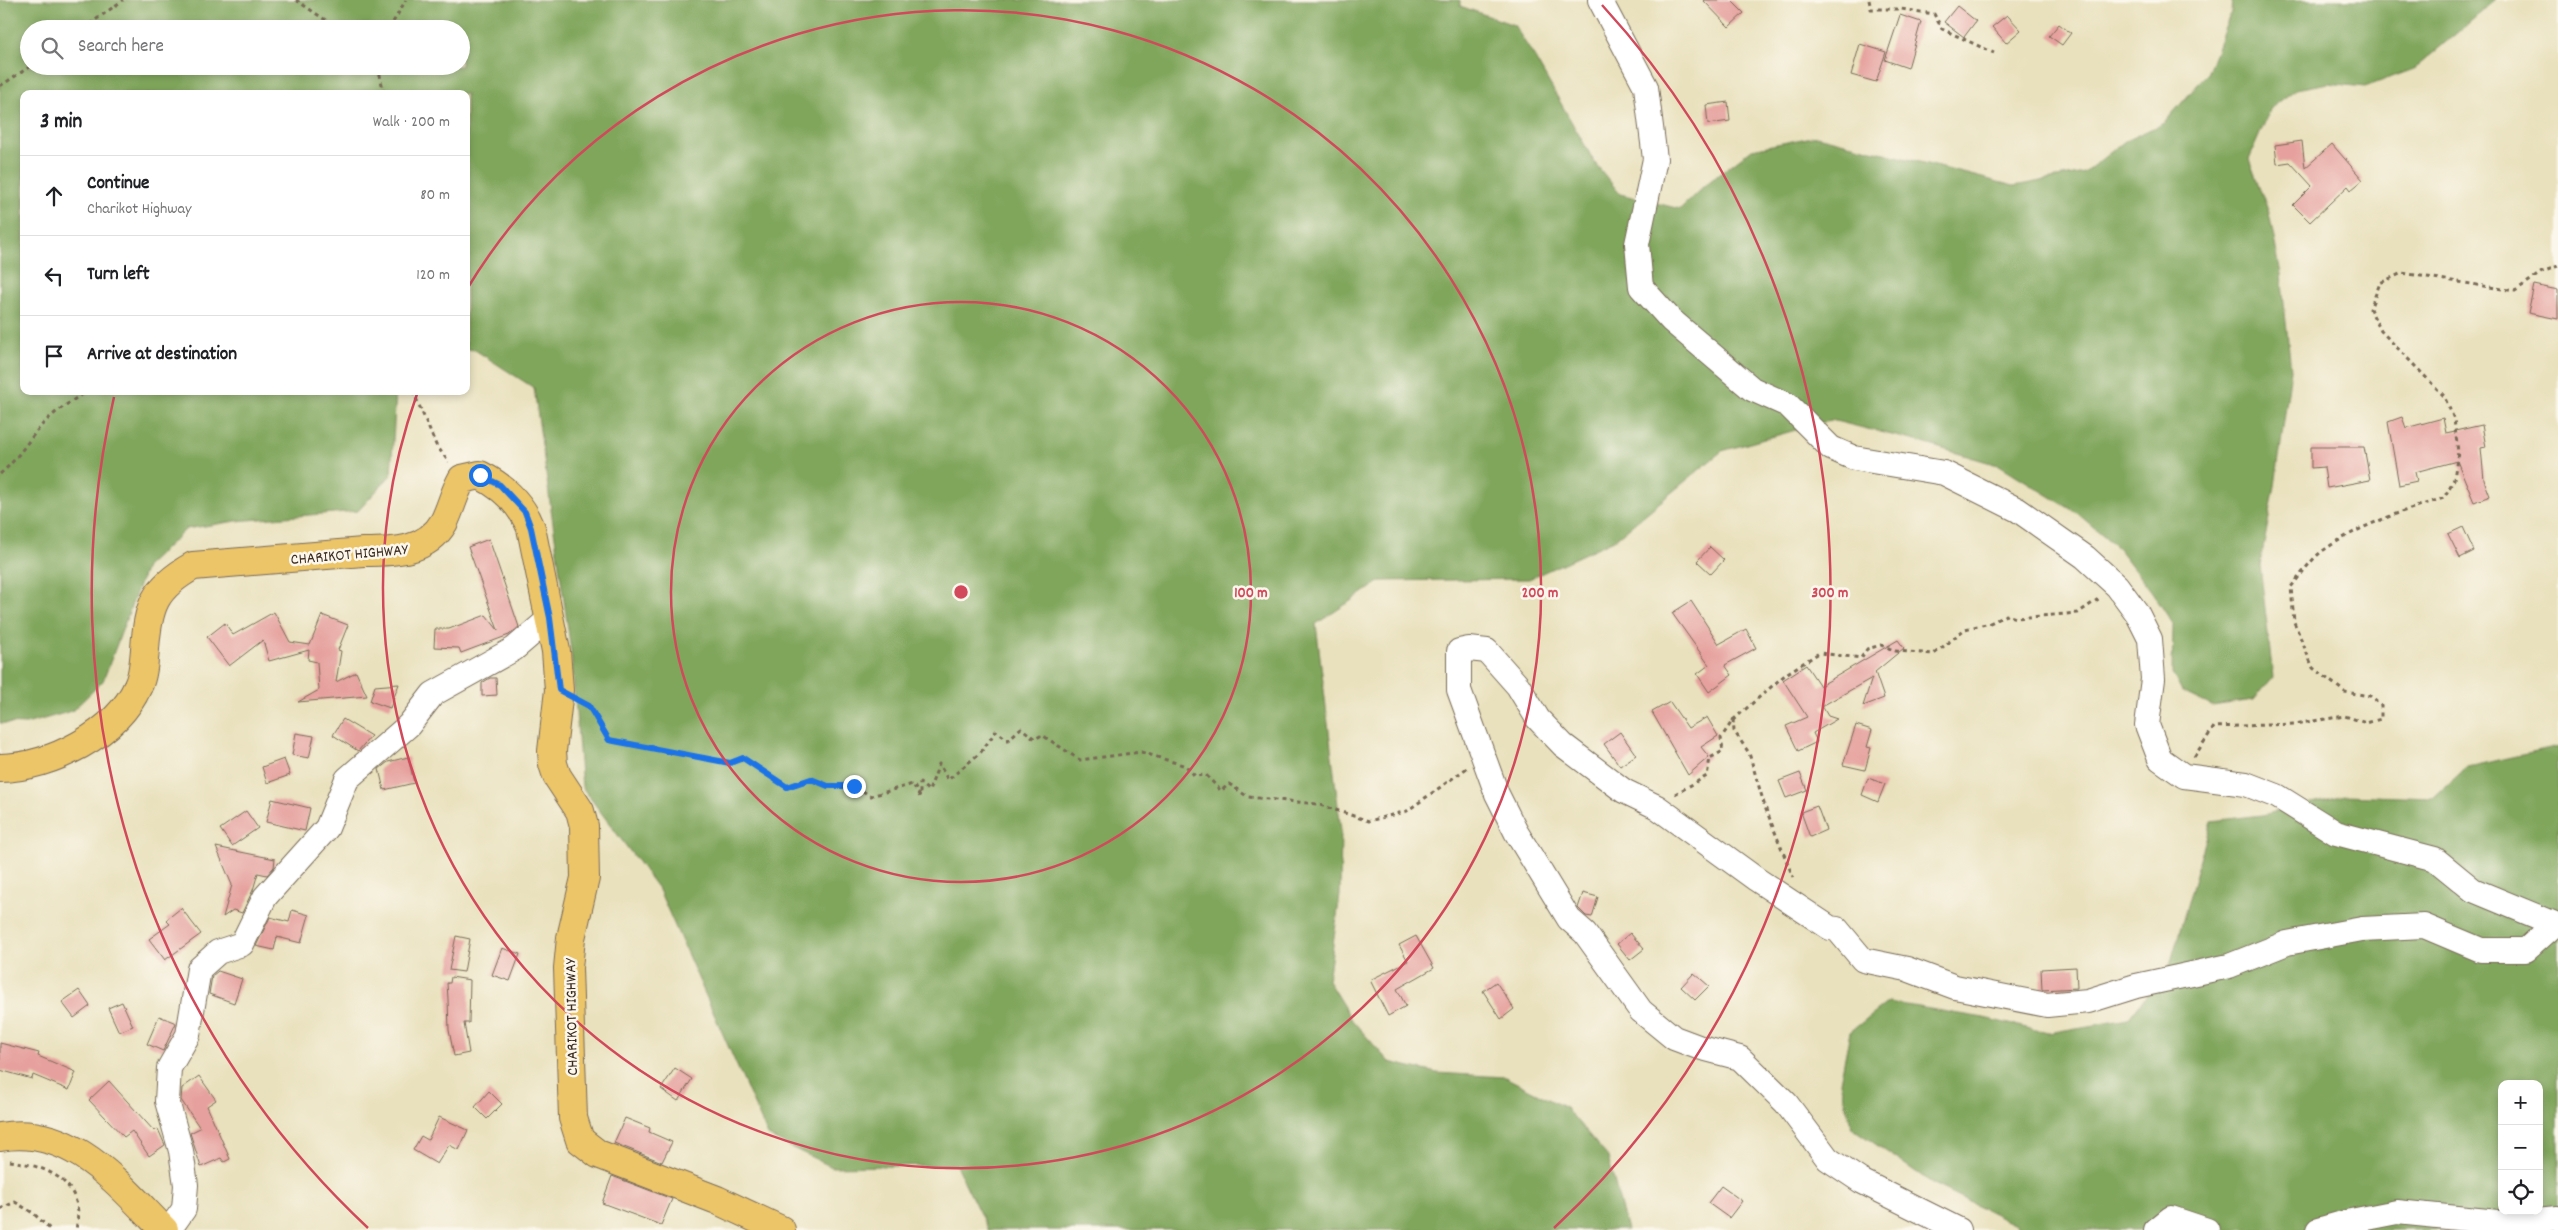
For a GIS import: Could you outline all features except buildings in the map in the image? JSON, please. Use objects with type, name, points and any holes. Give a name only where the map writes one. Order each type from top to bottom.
[{"type":"main road","name":"CHARIKOT HIGHWAY","points":[[0,768],[34,762],[68,751],[95,736],[120,713],[138,686],[144,660],[147,619],[152,604],[174,577],[193,566],[363,552],[389,552],[422,546],[444,522],[462,479],[480,475],[500,485],[525,512],[531,528],[550,618],[559,690],[552,751],[554,764],[557,776],[580,811],[584,826],[585,878],[571,938],[568,968],[573,1118],[580,1140],[598,1154],[717,1200],[781,1230]]},
{"type":"main road","points":[[4,1149],[32,1134],[74,1149],[100,1166],[164,1230]]},
{"type":"street","points":[[1600,0],[1646,87],[1655,160],[1637,244],[1642,287],[1665,314],[1752,389],[1788,405],[1831,448],[1854,458],[1944,473],[2018,510],[2085,556],[2117,586],[2137,613],[2150,639],[2153,678],[2147,725],[2160,759],[2184,776],[2246,784],[2277,796],[2336,833],[2435,859],[2473,890],[2556,924],[2526,950],[2481,950],[2424,926],[2362,930],[2287,943],[2229,966],[2136,986],[2088,1002],[2047,1005],[1955,987],[1907,969],[1863,960],[1837,929],[1830,928],[1756,879],[1657,807],[1624,790],[1563,745],[1538,719],[1518,686],[1487,651],[1469,649],[1458,652],[1459,690],[1496,794],[1516,832],[1564,911],[1585,933],[1641,1011],[1674,1038],[1698,1047],[1740,1058],[1786,1103],[1828,1158],[1861,1181],[1959,1230]]},
{"type":"street","points":[[170,1230],[184,1209],[186,1185],[181,1151],[167,1101],[169,1068],[188,1035],[199,969],[218,952],[242,944],[265,897],[327,828],[347,779],[409,725],[433,694],[514,649],[550,618]]},
{"type":"street","points":[[2318,1230],[2346,1222],[2397,1212],[2508,1223],[2558,1218]]},
{"type":"street","points":[[2156,1230],[2171,1218],[2207,1230]]},
{"type":"path","points":[[95,20],[123,0]]},
{"type":"path","points":[[296,0],[326,20]]},
{"type":"path","points":[[394,20],[406,0]]},
{"type":"path","points":[[1869,0],[1871,9],[1901,9],[1934,14],[1942,29],[1973,46],[1994,53]]},
{"type":"path","points":[[0,86],[20,73]]},
{"type":"path","points":[[380,75],[383,90]]},
{"type":"path","points":[[2184,776],[2214,727],[2294,724],[2345,716],[2366,723],[2381,719],[2381,706],[2370,696],[2345,692],[2313,668],[2294,622],[2291,587],[2320,554],[2349,536],[2402,512],[2444,498],[2454,478],[2458,452],[2454,419],[2444,396],[2381,331],[2370,310],[2380,282],[2402,273],[2515,291],[2542,272],[2558,266]]},
{"type":"path","points":[[0,474],[8,467],[42,424],[69,402],[81,395]]},
{"type":"path","points":[[415,395],[436,445],[462,479]]},
{"type":"path","points":[[1657,807],[1657,802],[1682,792],[1707,776],[1710,758],[1723,751],[1720,738],[1733,720],[1786,674],[1819,654],[1861,658],[1867,649],[1881,645],[1896,651],[1934,654],[1964,628],[1990,623],[2006,615],[2016,618],[2078,613],[2117,586]]},
{"type":"path","points":[[559,690],[589,706],[609,740],[730,763],[743,758],[787,787],[811,779],[828,786],[854,786],[871,796],[913,784],[920,797],[920,783],[929,791],[939,764],[948,780],[981,752],[996,731],[1008,740],[1021,728],[1035,738],[1042,735],[1080,760],[1141,752],[1186,766],[1195,776],[1206,775],[1221,791],[1229,784],[1248,797],[1317,804],[1369,821],[1407,811],[1483,756]]},
{"type":"path","points":[[1733,720],[1734,731],[1749,753],[1765,807],[1791,875],[1797,882]]},
{"type":"path","points":[[4,1149],[63,1181],[72,1191],[78,1207],[76,1230]]},
{"type":"path","points":[[0,1209],[15,1202],[32,1213],[51,1230]]},
{"type":"green space","points":[[0,0],[1460,0],[1460,6],[1514,25],[1595,163],[1620,194],[1680,209],[1705,185],[1752,149],[1817,136],[2014,186],[2084,173],[2125,141],[2164,123],[2207,74],[2231,12],[2232,0],[2496,0],[2414,69],[2365,87],[2328,83],[2296,89],[2271,108],[2249,159],[2269,213],[2281,274],[2291,370],[2275,486],[2260,565],[2273,677],[2254,700],[2212,706],[2182,692],[2172,673],[2173,624],[2152,592],[2118,548],[2077,513],[2001,466],[1916,441],[1831,420],[1722,451],[1614,540],[1529,579],[1381,581],[1316,624],[1341,830],[1340,895],[1328,981],[1352,1020],[1389,1062],[1437,1073],[1505,1077],[1566,1108],[1608,1157],[1627,1230],[988,1230],[956,1165],[832,1167],[768,1136],[659,890],[582,787],[571,651],[534,388],[475,350],[470,349],[470,90],[20,90],[20,395],[396,395],[391,475],[358,511],[236,521],[186,529],[146,567],[103,681],[72,711],[26,724],[0,723]]},
{"type":"green space","points":[[2558,747],[2558,1230],[2022,1230],[2015,1224],[1932,1183],[1852,1128],[1840,1082],[1850,1032],[1888,1002],[1984,1018],[2048,1033],[2128,1019],[2170,965],[2211,821],[2262,815],[2345,795],[2433,798],[2467,767]]},
{"type":"route","points":[[480,475],[500,485],[525,512],[531,528],[550,618],[556,651],[559,690],[589,706],[609,740],[730,763],[743,758],[787,787],[811,779],[828,786],[854,786]]}]
